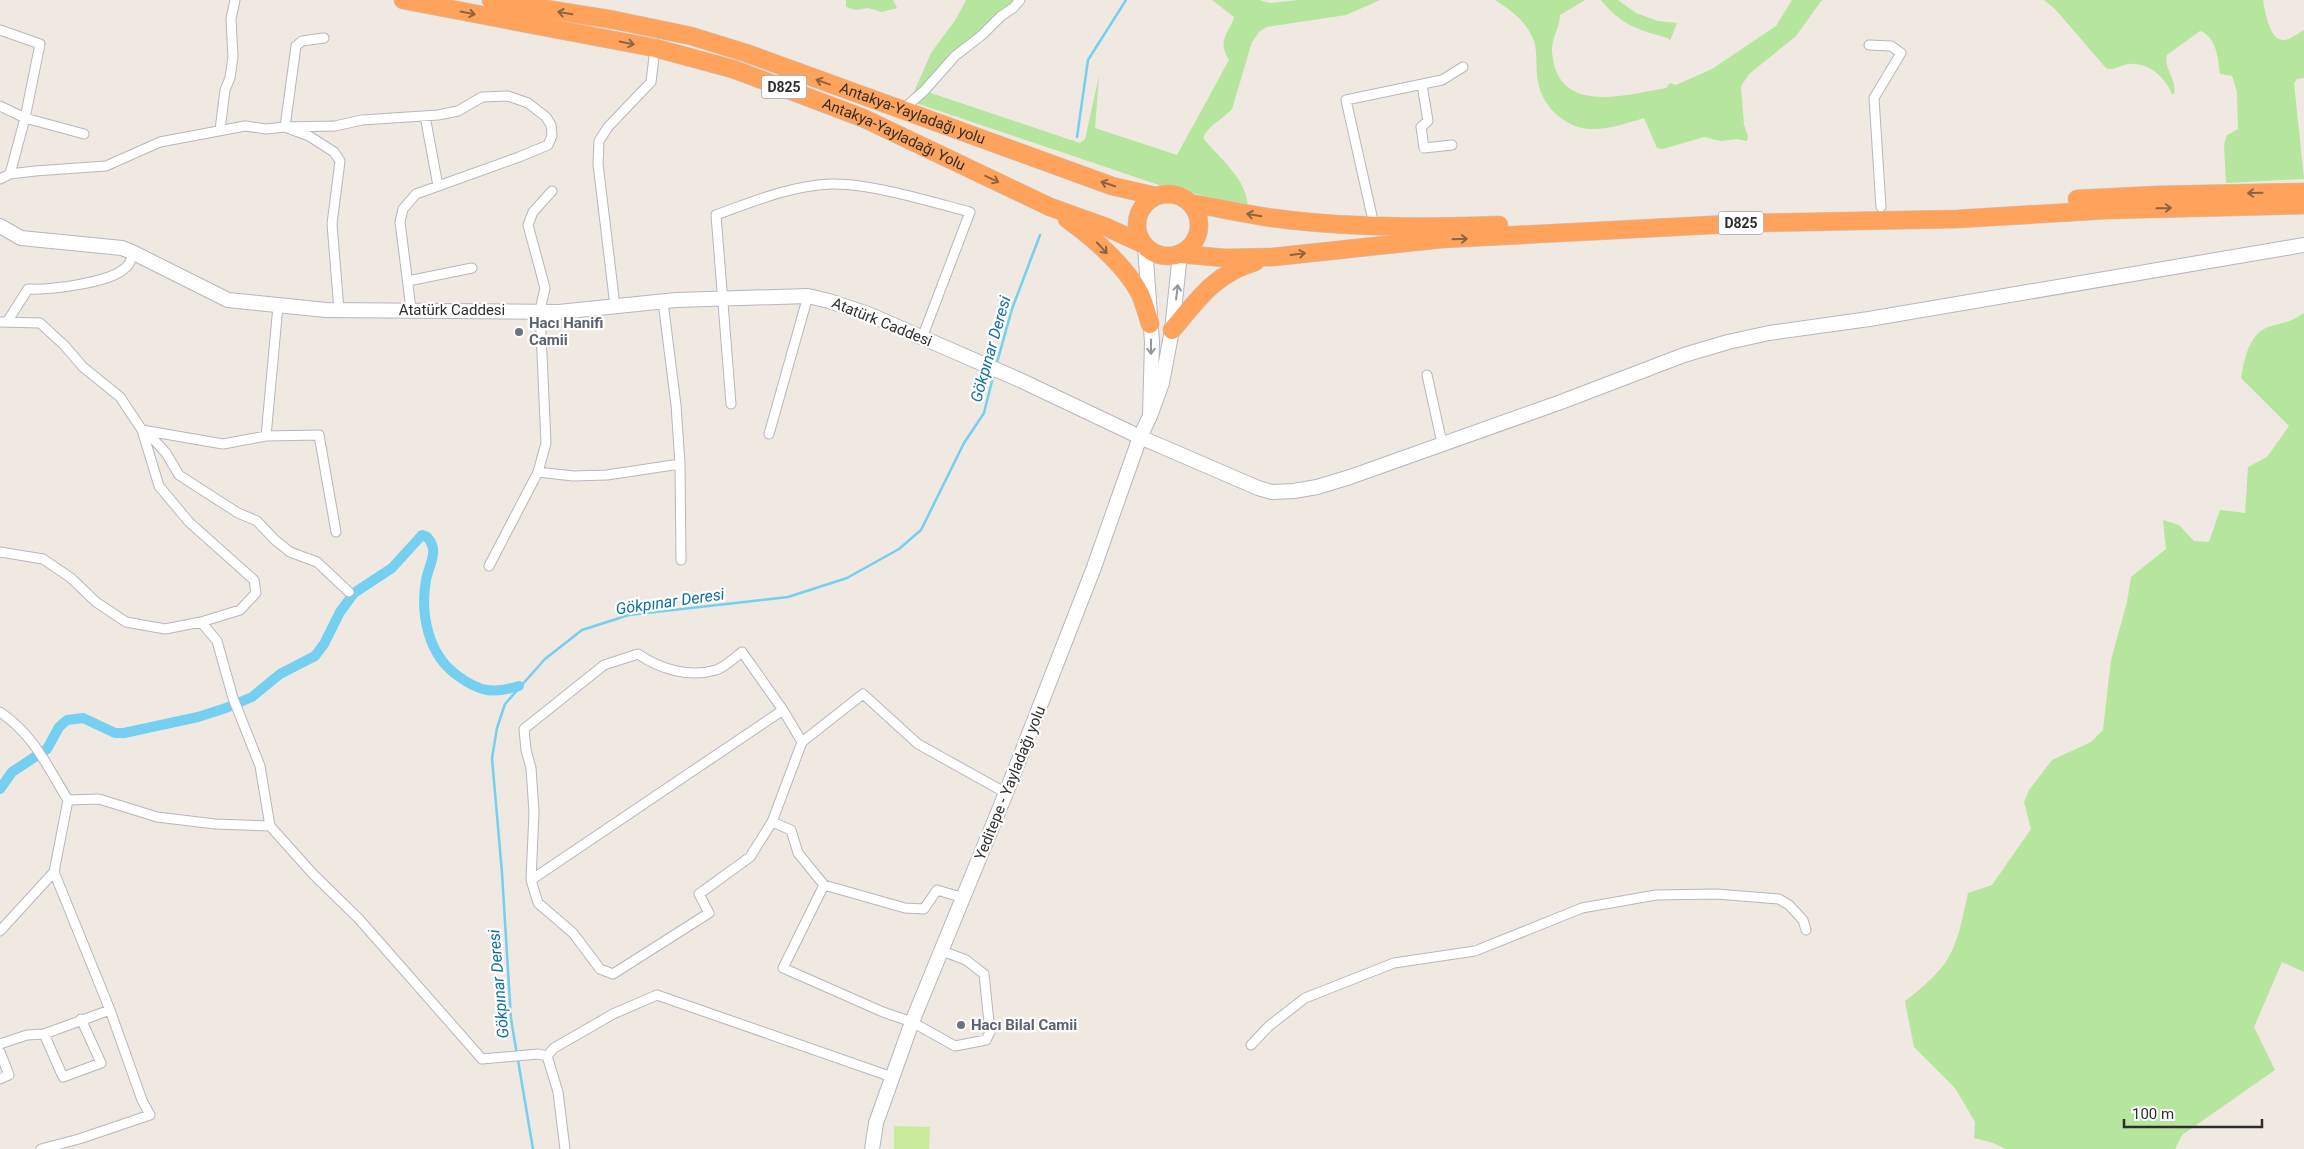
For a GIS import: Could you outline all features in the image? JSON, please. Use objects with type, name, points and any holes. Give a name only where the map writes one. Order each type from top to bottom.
[{"type":"highway","name":"Antakya-Yayladağı Yolu","points":[[403,0],[655,48],[733,69],[840,108],[1050,207],[1106,227],[1144,245]]},
{"type":"highway","name":"Antakya-Yayladağı yolu","points":[[491,0],[614,20],[691,36],[746,53],[1112,186],[1155,196]]},
{"type":"highway","name":"D825","points":[[1190,203],[1274,218],[1374,225],[1526,224],[1750,211],[1957,207],[2140,196],[2304,192]]},
{"type":"highway","points":[[1174,194],[1190,203],[1198,217],[1198,233],[1190,247],[1180,254],[1166,256],[1157,254],[1144,245],[1136,226],[1141,208],[1155,196],[1174,194]]},
{"type":"highway","name":"D825","points":[[1180,254],[1224,258],[1273,257],[1442,239],[1750,223],[1957,219],[2115,209],[2304,205]]},
{"type":"highway","points":[[1050,207],[1090,236],[1127,275],[1140,294],[1150,324]]},
{"type":"highway","points":[[1172,330],[1196,300],[1214,283],[1243,266],[1273,257]]},
{"type":"main road","name":"Atatürk Caddesi","points":[[0,226],[21,238],[122,248],[228,300],[278,306],[339,310],[540,310],[560,312],[663,302],[808,296],[848,307],[922,338],[1020,380],[1140,437],[1226,475],[1272,492],[1318,487],[1561,402],[1684,355],[1747,338],[1870,319],[2304,244]]},
{"type":"main road","name":"Yeditepe - Yayladağı yolu","points":[[1144,245],[1150,324],[1150,416]]},
{"type":"main road","name":"Yeditepe - Yayladağı yolu","points":[[872,1149],[876,1123],[912,1022],[1006,793],[1093,570],[1140,437],[1162,383],[1172,330],[1180,254]]},
{"type":"street","points":[[220,130],[225,90],[230,78],[233,57],[231,18],[235,0]]},
{"type":"street","points":[[902,111],[924,91],[955,56],[982,35],[1020,0]]},
{"type":"street","points":[[0,30],[40,44],[25,118],[10,174]]},
{"type":"street","points":[[285,127],[296,46],[302,41],[324,38]]},
{"type":"street","points":[[1870,46],[1891,46],[1901,53],[1874,98],[1881,207]]},
{"type":"street","points":[[615,306],[598,164],[599,141],[622,111],[650,82],[655,48]]},
{"type":"street","points":[[1374,225],[1346,100],[1422,85],[1449,77],[1463,66]]},
{"type":"street","points":[[1422,85],[1428,121],[1421,127],[1424,148],[1452,145]]},
{"type":"street","points":[[0,179],[10,174],[35,170],[106,166],[160,142],[245,126],[266,129],[335,126],[362,120],[425,116],[458,111],[482,97],[508,96],[528,103],[552,124],[552,136],[548,145],[416,194],[404,209],[400,222],[411,310]]},
{"type":"street","points":[[0,106],[25,118],[84,134]]},
{"type":"street","points":[[425,116],[438,186]]},
{"type":"street","points":[[285,127],[309,136],[334,152],[340,162],[332,224],[339,310]]},
{"type":"street","points":[[730,404],[729,358],[722,300],[716,215],[772,194],[831,184],[864,187],[970,212],[922,338]]},
{"type":"street","points":[[489,566],[538,472],[546,443],[540,310],[545,288],[528,225],[533,212],[552,191]]},
{"type":"street","points":[[3,322],[28,289],[68,287],[118,273],[129,264],[132,252]]},
{"type":"street","points":[[408,281],[472,268]]},
{"type":"street","points":[[769,434],[808,296]]},
{"type":"street","points":[[663,302],[676,405],[680,464],[681,560]]},
{"type":"street","points":[[266,436],[278,306]]},
{"type":"street","points":[[3,322],[40,323],[64,345],[83,367],[120,397],[144,430],[166,453],[178,475],[238,513],[257,521],[275,540],[290,552],[317,562],[349,592]]},
{"type":"street","points":[[1427,375],[1442,443]]},
{"type":"street","points":[[144,430],[223,444],[266,436],[319,435],[336,532]]},
{"type":"street","points":[[0,552],[43,559],[71,578],[96,602],[126,622],[164,629],[201,622],[240,610],[256,593],[254,580],[190,522],[160,486],[144,430]]},
{"type":"street","points":[[538,472],[574,476],[607,475],[680,464]]},
{"type":"street","points":[[201,622],[217,640],[233,698],[260,766],[270,826],[313,874],[359,919],[482,1059],[543,1055],[613,1014],[657,995],[892,1077]]},
{"type":"street","points":[[802,742],[783,710],[742,652],[717,670],[685,674],[652,664],[638,654],[604,665],[524,729],[526,750],[531,768],[534,812],[532,880],[538,903],[573,933],[600,969],[613,974],[709,913],[699,894],[750,857],[772,822],[802,742],[862,694],[918,744],[1006,793]]},
{"type":"street","points":[[532,880],[783,710]]},
{"type":"street","points":[[0,712],[14,722],[35,744],[68,800],[54,872],[0,931]]},
{"type":"street","points":[[68,800],[99,800],[157,817],[196,822],[270,826]]},
{"type":"street","points":[[772,822],[791,830],[798,852],[824,886],[880,902],[924,909],[936,890],[958,896],[966,894]]},
{"type":"street","points":[[41,1149],[79,1139],[150,1115],[142,1100],[110,1010],[54,872]]},
{"type":"street","points":[[824,886],[783,968],[884,1012],[912,1022],[955,1046],[986,1040],[990,1032],[984,974],[966,960],[942,951]]},
{"type":"street","points":[[1251,1045],[1269,1026],[1306,998],[1394,963],[1475,950],[1582,908],[1656,895],[1716,894],[1779,899],[1789,905],[1804,920],[1806,930]]},
{"type":"street","points":[[0,1044],[27,1035],[44,1034],[110,1010]]},
{"type":"street","points":[[44,1034],[63,1077],[90,1068],[101,1063],[81,1019]]},
{"type":"street","points":[[0,1052],[9,1075],[0,1079]]},
{"type":"street","points":[[543,1055],[558,1092],[565,1149]]},
{"type":"green space","points":[[846,0],[893,0],[897,8],[882,12],[868,8],[856,10],[846,7]]},
{"type":"green space","points":[[966,0],[1020,0],[1001,16],[925,91],[1080,143],[1085,139],[1099,76],[1095,128],[1177,155],[1229,60],[1225,53],[1224,41],[1234,17],[1212,0],[1259,0],[1270,3],[1299,0],[1380,0],[1346,15],[1267,27],[1260,31],[1252,42],[1232,109],[1205,133],[1203,138],[1231,169],[1243,187],[1248,206],[1162,186],[910,101],[931,53],[956,19]]},
{"type":"green space","points":[[1495,0],[1585,0],[1560,15],[1552,52],[1557,72],[1566,86],[1579,93],[1595,97],[1613,97],[1666,88],[1670,83],[1676,85],[1712,69],[1776,26],[1792,0],[1822,0],[1796,36],[1749,74],[1741,86],[1744,125],[1748,136],[1747,141],[1737,139],[1721,141],[1704,137],[1663,149],[1657,148],[1644,118],[1622,125],[1588,129],[1578,127],[1557,115],[1546,102],[1540,90],[1535,46],[1531,34],[1518,17]]},
{"type":"green space","points":[[1601,0],[1618,0],[1636,13],[1658,21],[1677,23],[1670,41],[1668,38],[1639,29],[1623,21]]},
{"type":"green space","points":[[2044,0],[2263,0],[2268,24],[2278,39],[2288,39],[2304,30],[2304,78],[2297,79],[2294,83],[2304,179],[2226,183],[2224,145],[2227,135],[2238,129],[2237,92],[2232,76],[2220,74],[2216,49],[2206,34],[2200,31],[2167,55],[2167,65],[2175,89],[2174,94],[2172,94],[2165,82],[2155,72],[2143,65],[2129,64],[2106,68],[2055,9]]},
{"type":"green space","points":[[2304,313],[2304,972],[2282,962],[2254,1027],[2275,1070],[2182,1135],[2175,1149],[2006,1149],[1974,1138],[1975,1122],[1955,1088],[1914,1047],[1905,1001],[1928,982],[1947,960],[1958,936],[1968,893],[1992,885],[2031,829],[2024,802],[2029,790],[2052,760],[2091,742],[2103,730],[2111,660],[2127,602],[2131,577],[2166,549],[2163,520],[2179,525],[2194,541],[2209,542],[2220,510],[2245,513],[2248,467],[2267,457],[2289,426],[2241,378],[2245,358],[2250,344],[2264,329],[2293,320]]},
{"type":"green space","points":[[894,1126],[930,1127],[929,1149],[894,1149]]},
{"type":"waterway","name":"Gökpınar Deresi","points":[[1077,137],[1088,60],[1126,0]]},
{"type":"waterway","name":"Gökpınar Deresi","points":[[996,366],[1012,309],[1040,235]]},
{"type":"waterway","name":"Gökpınar Deresi","points":[[533,1149],[511,1019],[502,873],[492,758],[497,728],[505,704],[545,659],[582,630],[629,615],[788,597],[847,578],[899,549],[921,530],[964,443],[984,413],[994,373]]},
{"type":"waterway","points":[[0,789],[12,772],[47,749],[59,727],[67,720],[83,718],[115,733],[124,733],[198,717],[252,697],[280,674],[315,656],[324,644],[340,612],[354,593],[392,568],[422,535],[427,537],[433,547],[424,593],[424,606],[428,633],[439,657],[458,676],[480,688],[494,691],[519,686]]},
{"type":"place","name":"Hacı Hanifi Camii","points":[[519,332]]},
{"type":"place","name":"Hacı Bilal Camii","points":[[961,1025]]}]
